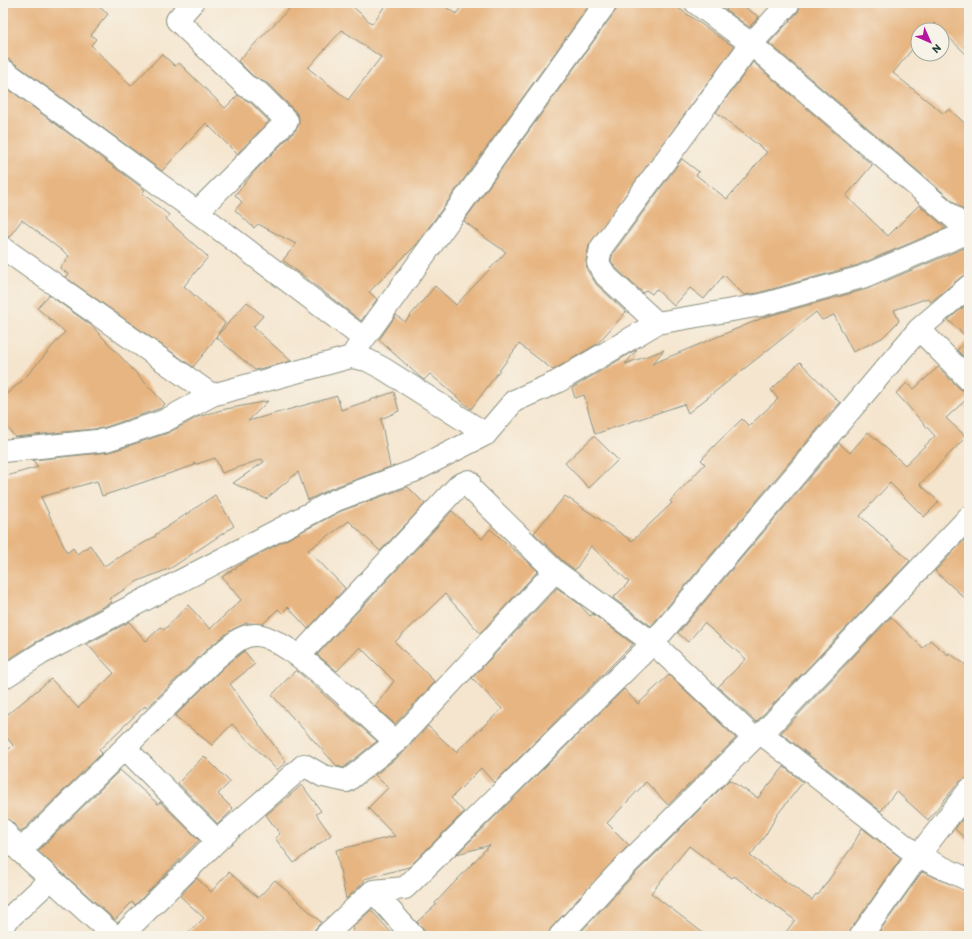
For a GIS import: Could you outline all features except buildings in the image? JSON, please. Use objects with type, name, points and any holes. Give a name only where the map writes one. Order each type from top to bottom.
[{"type":"street","points":[[192,3],[177,20],[246,86],[259,94],[287,121],[197,212]]},
{"type":"street","points":[[351,357],[363,338],[606,3]]},
{"type":"street","points":[[3,678],[42,653],[336,500],[414,471],[486,434],[514,401],[558,382],[657,323],[761,304],[862,277],[969,232],[751,44],[696,3]]},
{"type":"street","points":[[657,323],[606,276],[598,263],[601,248],[751,44],[789,3]]},
{"type":"street","points":[[3,70],[197,212],[363,338]]},
{"type":"street","points":[[3,248],[212,395]]},
{"type":"street","points":[[325,936],[372,891],[405,888],[653,643],[919,329],[969,286]]},
{"type":"street","points":[[919,329],[969,380]]},
{"type":"street","points":[[3,451],[106,440],[164,421],[212,395],[351,357],[367,360],[384,369],[486,434]]},
{"type":"street","points":[[299,656],[459,485],[469,481],[469,487],[555,571],[653,643],[758,736],[918,856],[969,880]]},
{"type":"street","points":[[560,936],[618,872],[758,736],[969,517]]},
{"type":"street","points":[[3,830],[20,851],[51,879],[124,935],[217,841],[304,765],[323,776],[347,781],[396,742],[555,571]]},
{"type":"street","points":[[20,851],[217,657],[241,638],[255,635],[272,638],[299,656],[396,742]]},
{"type":"street","points":[[125,748],[217,841]]},
{"type":"street","points":[[861,936],[918,856],[969,790]]},
{"type":"street","points":[[3,924],[51,879]]},
{"type":"street","points":[[372,891],[414,936]]}]
